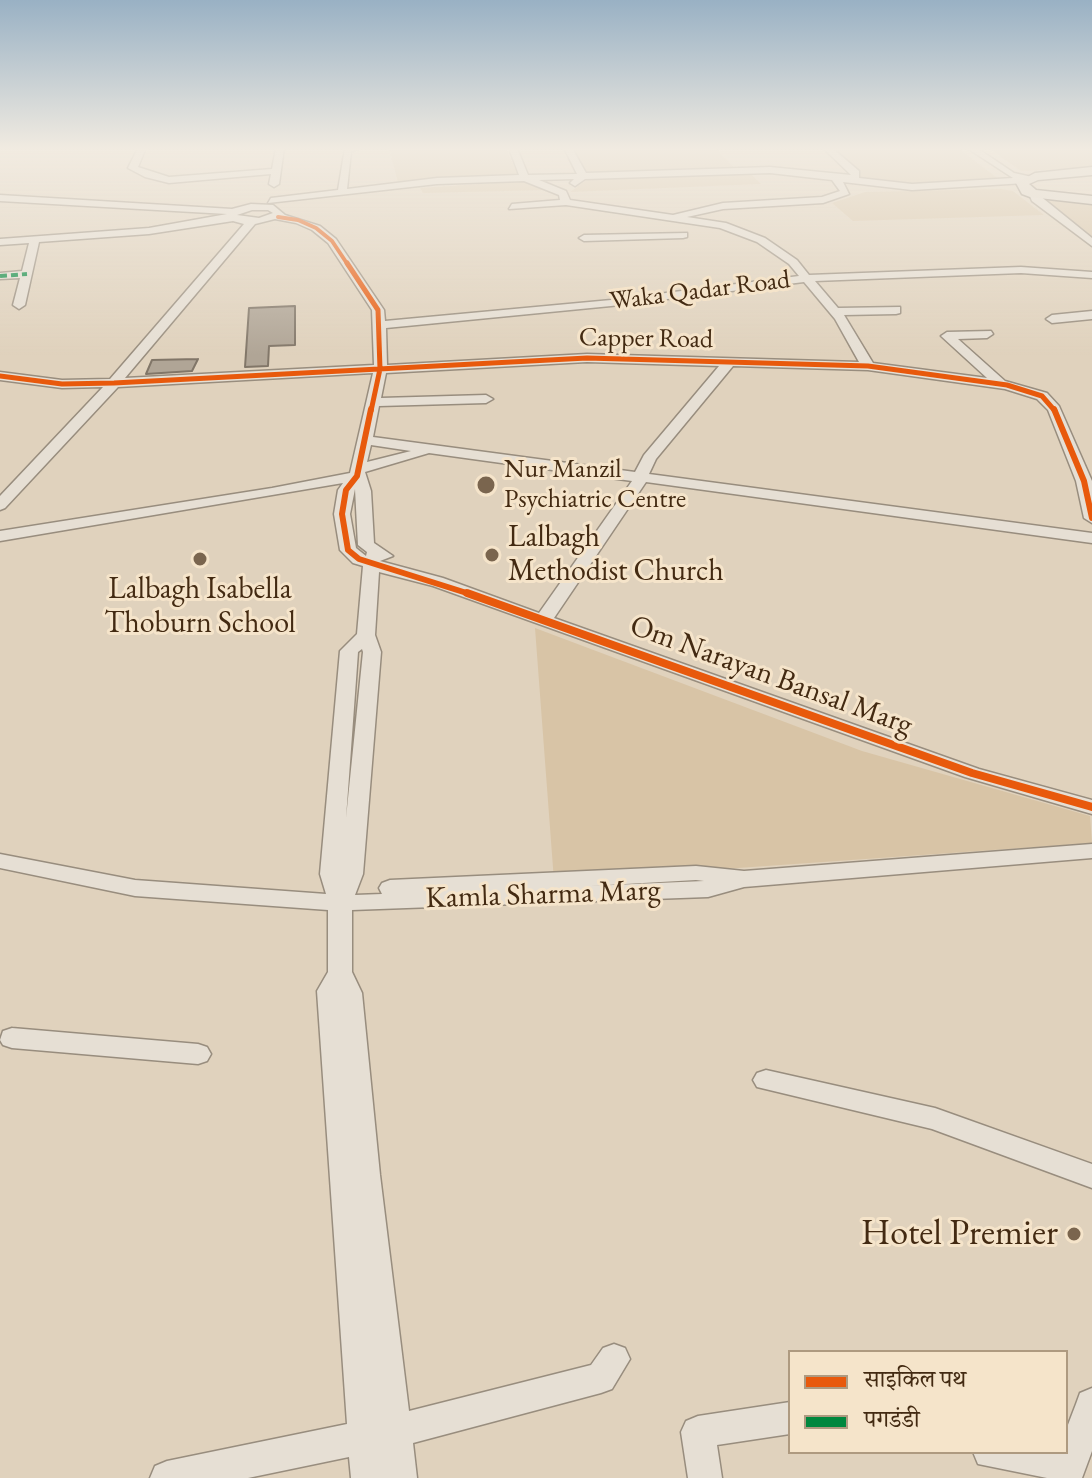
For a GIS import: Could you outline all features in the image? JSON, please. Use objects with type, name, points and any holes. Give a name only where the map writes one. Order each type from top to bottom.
[{"type":"street","points":[[0,242],[149,231],[223,217]]},
{"type":"street","points":[[238,217],[251,222]]},
{"type":"street","points":[[0,505],[114,383],[258,217]]},
{"type":"street","points":[[293,217],[332,241],[378,310],[379,325],[380,369],[358,472],[346,490],[342,514],[348,550],[373,558],[366,635],[372,652],[352,874],[343,896],[340,972],[350,993],[366,1175],[380,1434],[368,1478]]},
{"type":"street","points":[[638,217],[634,220],[648,251]]},
{"type":"street","points":[[666,217],[722,225],[761,240],[793,262],[834,312],[868,366]]},
{"type":"street","points":[[1058,217],[1092,243]]},
{"type":"street","points":[[584,238],[683,235]]},
{"type":"street","points":[[19,305],[35,239]]},
{"type":"street","name":"Waka Qadar Road","points":[[379,325],[611,303],[806,278],[1021,270],[1078,262]]},
{"type":"street","name":"Waka Qadar Road","points":[[1021,270],[1092,275]]},
{"type":"street","points":[[0,276],[27,274]]},
{"type":"street","points":[[834,312],[896,310]]},
{"type":"street","points":[[1052,319],[1092,315]]},
{"type":"street","points":[[987,334],[947,336],[1002,385]]},
{"type":"street","name":"Capper Road","points":[[0,376],[62,384],[114,383],[587,358],[868,366],[1002,385],[1042,396],[1054,409],[1084,481],[1092,518]]},
{"type":"street","points":[[543,620],[640,479],[649,458],[731,360]]},
{"type":"street","points":[[459,415],[464,393]]},
{"type":"street","points":[[372,402],[488,393],[480,416]]},
{"type":"street","points":[[364,440],[1092,538]]},
{"type":"street","points":[[0,536],[247,497],[358,472],[434,450]]},
{"type":"street","name":"Om Narayan Bansal Marg","points":[[373,558],[972,773],[1092,807]]},
{"type":"street","name":"Kamla Sharma Marg","points":[[0,861],[135,888],[260,899],[550,888],[708,889],[744,879],[1092,851]]},
{"type":"street","points":[[12,1038],[198,1054]]},
{"type":"street","points":[[766,1080],[935,1119],[1092,1176]]},
{"type":"street","points":[[167,1478],[380,1434],[601,1378],[614,1359]]},
{"type":"street","points":[[998,1454],[1068,1471],[1092,1404]]},
{"type":"street","points":[[705,1478],[698,1432],[788,1418]]},
{"type":"street","points":[[380,1434],[400,1478]]},
{"type":"shaded area","points":[[848,217],[981,217],[853,221]]},
{"type":"shaded area","points":[[1068,217],[1092,217],[1092,236]]},
{"type":"shaded area","points":[[535,628],[862,751],[1090,816],[1092,843],[554,881]]},
{"type":"building","points":[[295,306],[295,345],[269,346],[268,366],[245,367],[249,308]]},
{"type":"building","points":[[198,359],[192,371],[146,374],[152,360]]},
{"type":"marked path","points":[[0,276],[27,274]]},
{"type":"cycle path","points":[[278,217],[298,220],[316,228],[332,241],[378,310],[380,369],[357,476],[346,490],[342,514],[348,550],[359,559],[407,576],[437,582],[972,773],[1092,807]]},
{"type":"cycle path","points":[[0,376],[62,384],[114,383],[587,358],[868,366],[1007,385],[1042,396],[1054,409],[1084,481],[1092,518]]},
{"type":"place","name":"Nur Manzil Psychiatric Centre","points":[[486,485]]},
{"type":"place","name":"Lalbagh Methodist Church","points":[[492,555]]},
{"type":"place","name":"Lalbagh Isabella Thoburn School","points":[[200,559]]},
{"type":"place","name":"Hotel Premier","points":[[1074,1234]]}]
